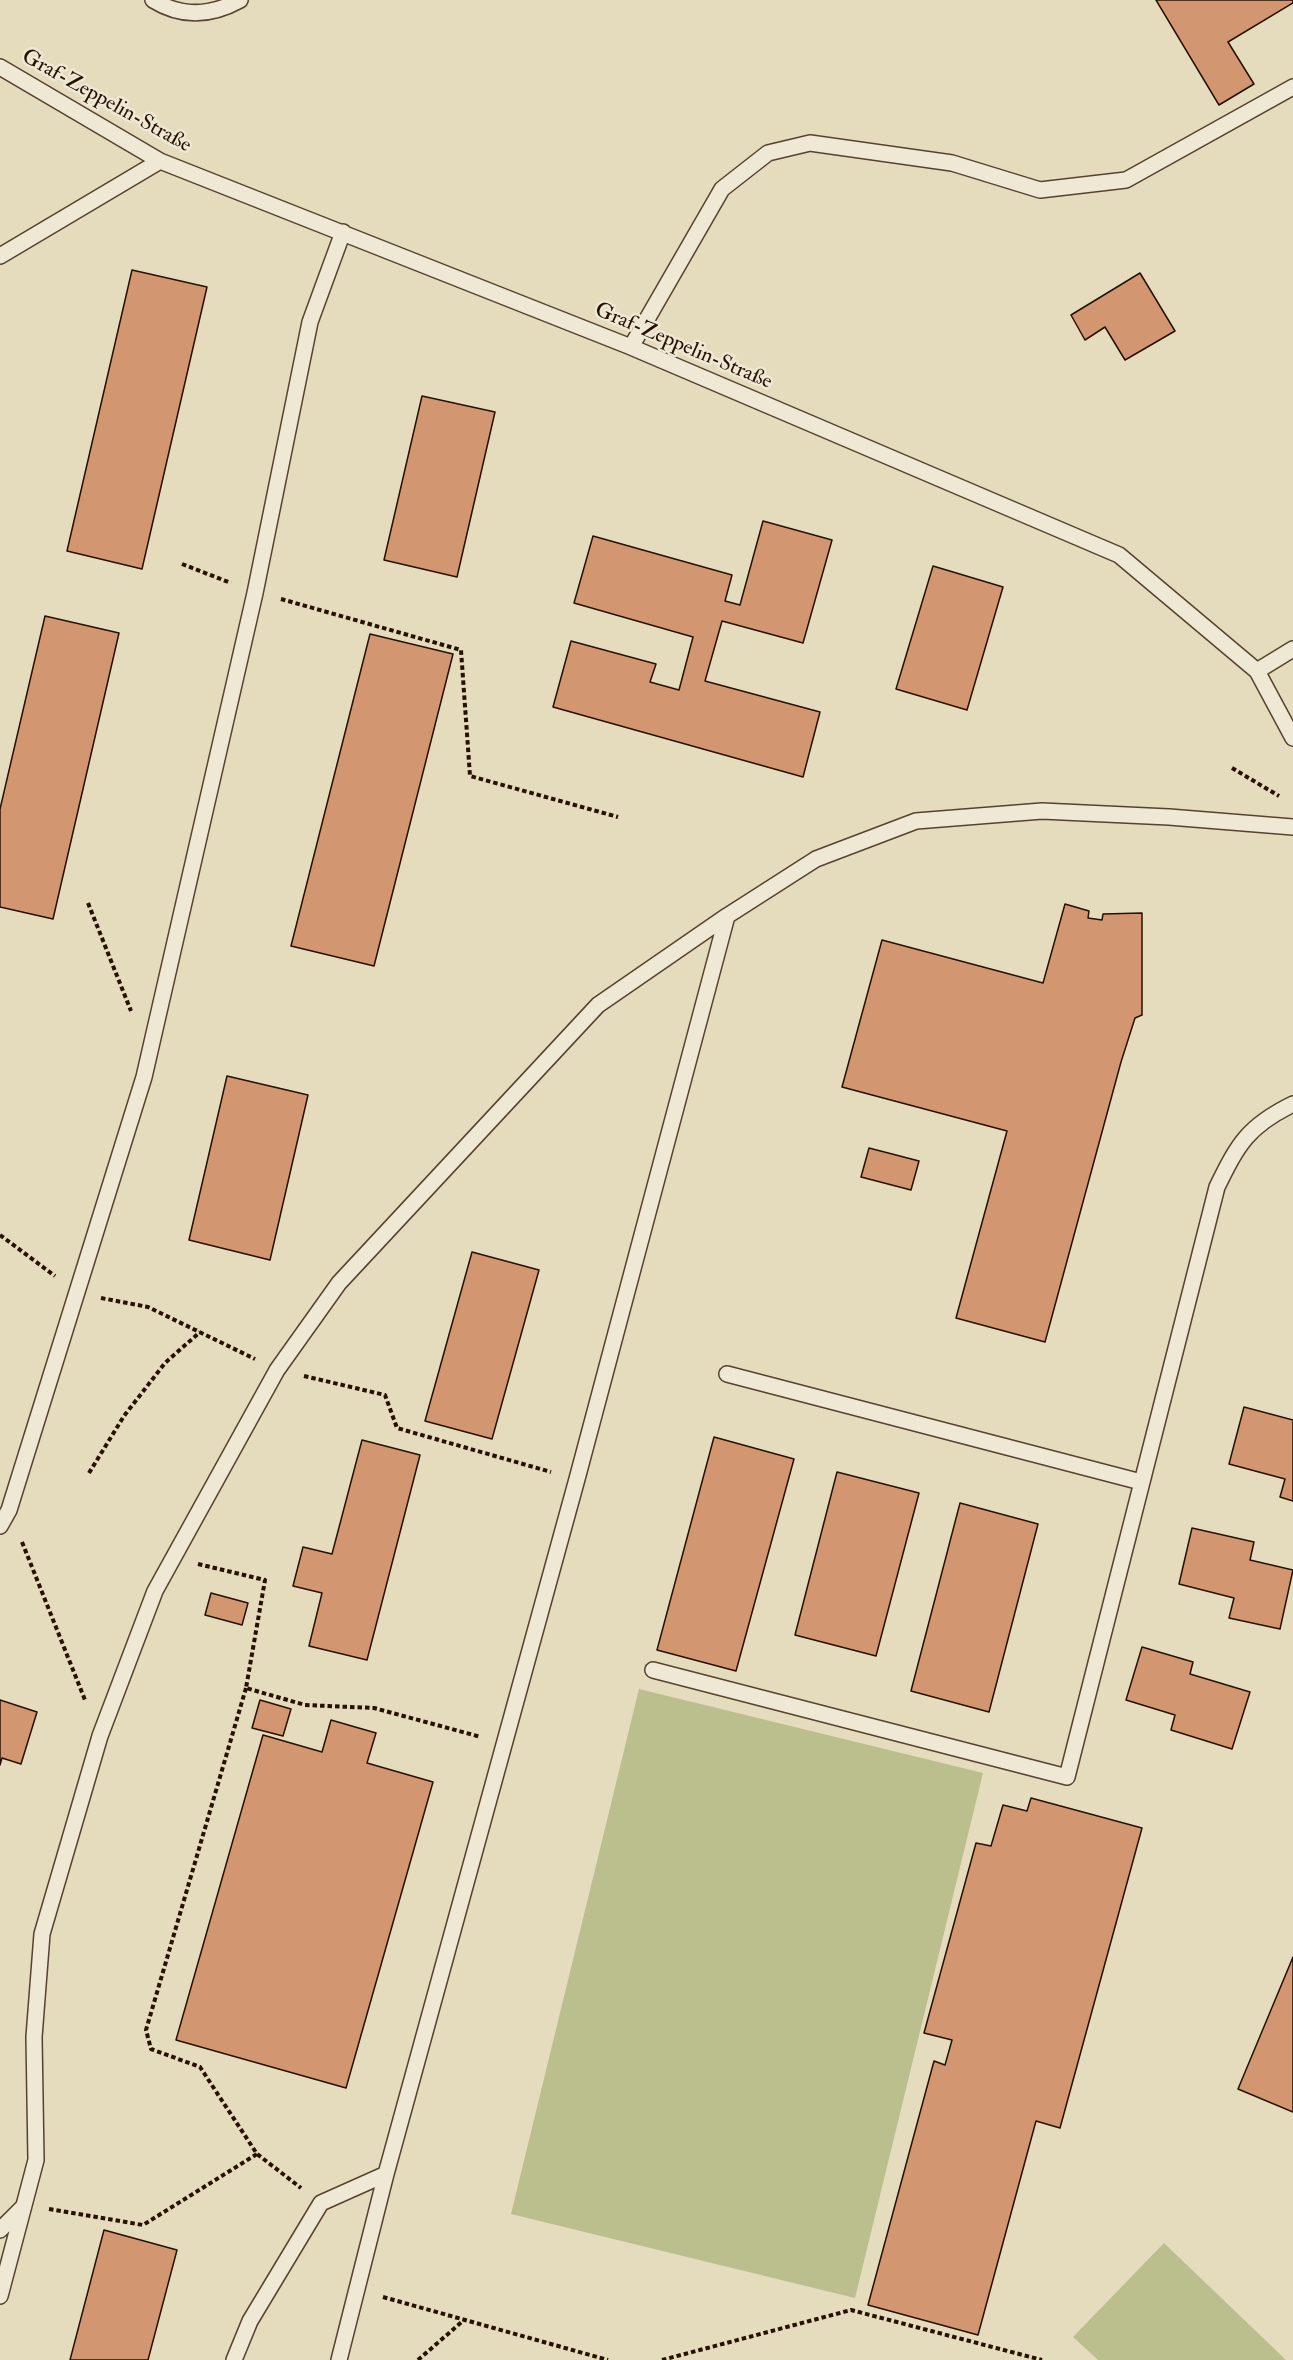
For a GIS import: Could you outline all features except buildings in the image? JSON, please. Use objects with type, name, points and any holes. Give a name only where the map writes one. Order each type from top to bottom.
[{"type":"lane","points":[[153,0],[166,8],[185,13],[203,14],[224,9],[240,0]]},
{"type":"lane","name":"Graf-Zeppelin-Straße","points":[[0,67],[160,161],[632,347],[1119,555],[1257,671],[1293,738]]},
{"type":"lane","points":[[632,347],[722,189],[768,153],[810,143],[952,162],[1040,190],[1126,180],[1293,87]]},
{"type":"lane","points":[[0,256],[160,161]]},
{"type":"lane","points":[[0,1526],[9,1510],[144,1077],[255,593],[310,322],[343,232]]},
{"type":"lane","points":[[1257,671],[1293,649]]},
{"type":"lane","points":[[0,2296],[36,2160],[34,2037],[42,1934],[100,1736],[156,1591],[277,1370],[339,1282],[598,1005],[727,916],[816,859],[916,821],[1042,811],[1169,817],[1293,827]]},
{"type":"lane","points":[[339,2360],[386,2174],[505,1743],[727,916]]},
{"type":"lane","points":[[653,1670],[1067,1777],[1217,1187],[1233,1153],[1251,1130],[1293,1104]]},
{"type":"lane","points":[[727,1374],[1141,1482]]},
{"type":"lane","points":[[234,2360],[250,2320],[321,2203],[386,2174]]},
{"type":"lane","points":[[0,2230],[25,2205]]},
{"type":"path","points":[[182,564],[255,593],[461,650],[470,776],[618,817]]},
{"type":"path","points":[[1232,768],[1279,796]]},
{"type":"path","points":[[88,903],[148,1053]]},
{"type":"path","points":[[89,1473],[124,1416],[165,1363],[200,1332]]},
{"type":"path","points":[[9,1510],[100,1736]]},
{"type":"path","points":[[174,1558],[265,1580],[246,1688],[146,2030],[151,2049],[200,2067],[257,2154],[321,2203]]},
{"type":"path","points":[[246,1688],[305,1705],[374,1708],[505,1743]]},
{"type":"path","points":[[25,2205],[143,2225],[257,2154]]},
{"type":"path","points":[[356,2289],[608,2360]]},
{"type":"path","points":[[662,2360],[851,2310],[1042,2360]]},
{"type":"path","points":[[418,2360],[464,2319]]},
{"type":"green space","points":[[639,1689],[983,1773],[855,2298],[511,2214]]},
{"type":"green space","points":[[1164,2243],[1286,2360],[1098,2360],[1073,2337]]}]
